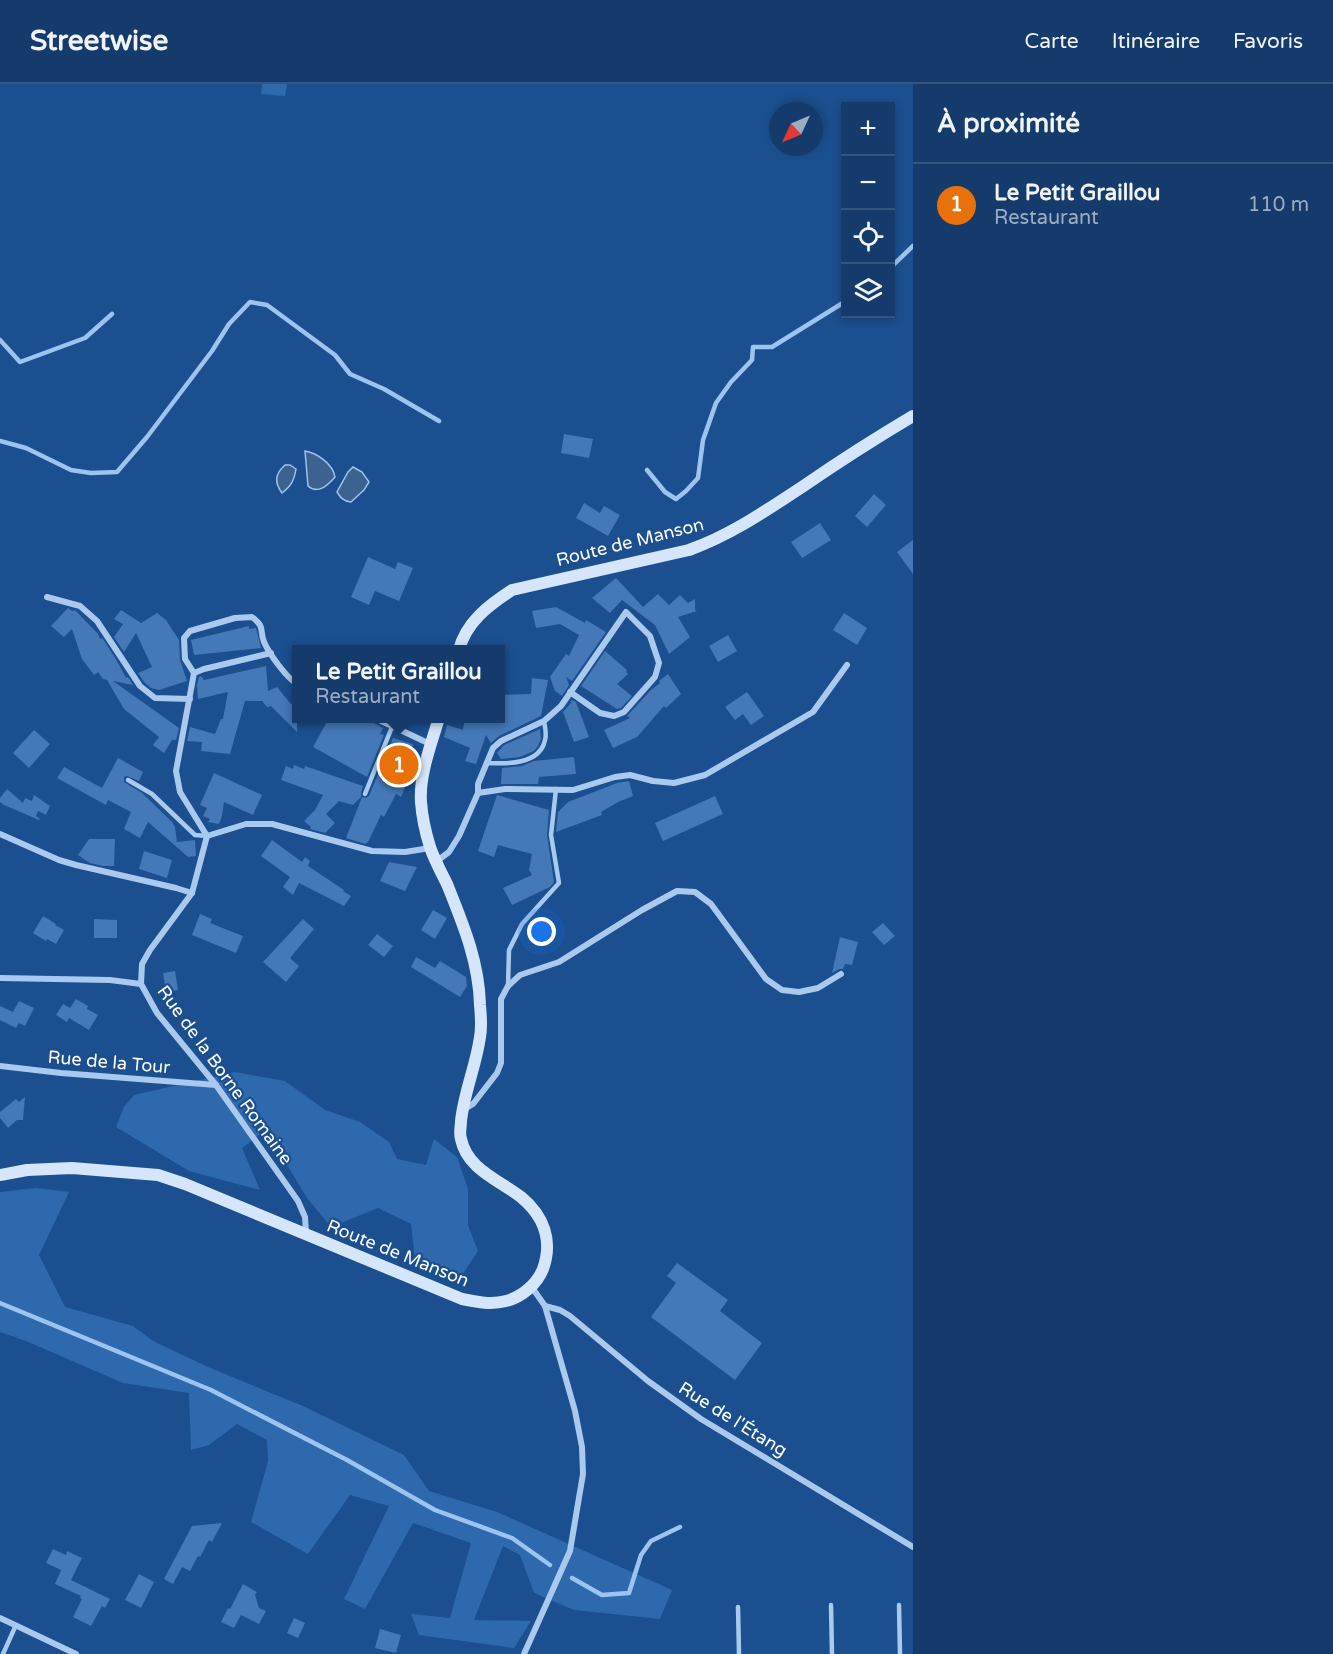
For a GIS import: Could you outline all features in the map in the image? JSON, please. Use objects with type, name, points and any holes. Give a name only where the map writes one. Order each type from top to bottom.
[{"type":"street","name":"Route de Manson","points":[[460,645],[461,639],[472,622],[512,590],[689,550],[711,542],[757,517],[873,439],[913,416]]},
{"type":"street","points":[[47,597],[80,606],[97,621],[140,686],[155,698],[190,699]]},
{"type":"street","points":[[437,861],[449,852],[459,836],[478,793],[478,784],[493,748],[501,741],[544,721],[561,706],[570,692],[626,612],[650,636],[659,663],[655,677],[624,712],[614,716],[600,713],[570,692]]},
{"type":"street","points":[[292,681],[264,642],[260,623],[252,617],[235,618],[190,630],[184,638],[185,659],[194,673],[177,771],[180,792],[207,836],[246,824],[272,824],[372,851],[388,853],[430,848]]},
{"type":"street","points":[[194,673],[271,653]]},
{"type":"street","points":[[478,793],[505,789],[573,790],[615,777],[630,775],[653,782],[674,783],[705,775],[813,712],[847,665]]},
{"type":"street","points":[[384,723],[431,744],[437,723]]},
{"type":"street","name":"Route de Manson","points":[[0,1175],[27,1170],[72,1168],[158,1175],[185,1184],[462,1299],[485,1304],[504,1302],[517,1298],[531,1286],[540,1275],[545,1262],[548,1239],[541,1221],[522,1198],[491,1178],[465,1153],[460,1137],[462,1110],[481,1036],[478,973],[470,942],[430,848],[421,796],[424,770],[431,744]]},
{"type":"street","points":[[0,834],[76,866],[192,893]]},
{"type":"street","name":"Rue de la Borne Romaine","points":[[207,836],[192,893],[142,964],[141,984],[157,1012],[216,1085],[298,1201],[305,1217],[306,1236]]},
{"type":"street","points":[[462,1110],[473,1104],[497,1073],[501,1063],[501,999],[508,986],[520,975],[559,962],[677,891],[695,892],[711,904],[766,979],[783,990],[799,992],[818,987],[841,974]]},
{"type":"street","points":[[0,978],[110,980],[141,984]]},
{"type":"street","name":"Rue de la Tour","points":[[0,1066],[216,1085]]},
{"type":"street","points":[[524,1654],[570,1551],[583,1474],[582,1447],[575,1411],[545,1306],[531,1286]]},
{"type":"street","name":"Rue de l'Étang","points":[[545,1306],[560,1310],[570,1316],[648,1381],[701,1419],[913,1547]]},
{"type":"street","points":[[0,1618],[76,1654]]},
{"type":"lane","points":[[486,763],[502,764],[527,759],[538,754],[544,746],[546,737],[544,721]]},
{"type":"lane","points":[[365,794],[392,727]]},
{"type":"lane","points":[[128,780],[152,794],[195,835],[207,836]]},
{"type":"lane","points":[[508,986],[510,950],[522,924],[559,883],[551,835],[556,789]]},
{"type":"lane","points":[[831,1605],[832,1654]]},
{"type":"lane","points":[[899,1605],[900,1654]]},
{"type":"lane","points":[[738,1607],[739,1654]]},
{"type":"lane","points":[[3,1654],[16,1625]]},
{"type":"shaded area","points":[[262,84],[287,84],[285,96],[261,94]]},
{"type":"shaded area","points":[[305,451],[324,460],[334,472],[335,477],[323,488],[315,490],[308,486]]},
{"type":"shaded area","points":[[285,465],[296,469],[292,483],[282,493],[277,478]]},
{"type":"shaded area","points":[[353,467],[362,472],[369,482],[351,502],[342,499],[337,492]]},
{"type":"shaded area","points":[[235,1072],[285,1081],[325,1110],[360,1122],[389,1142],[397,1159],[426,1165],[434,1139],[457,1157],[468,1189],[468,1225],[478,1251],[462,1275],[416,1268],[411,1224],[378,1208],[331,1227],[307,1198],[266,1130],[242,1148],[260,1190],[189,1171],[116,1127],[124,1107],[134,1095]]},
{"type":"shaded area","points":[[36,1188],[69,1192],[39,1255],[65,1307],[133,1326],[153,1341],[208,1367],[303,1406],[404,1455],[429,1491],[497,1512],[672,1590],[660,1619],[574,1610],[534,1593],[520,1555],[503,1546],[474,1620],[531,1621],[514,1648],[419,1635],[411,1614],[450,1618],[471,1543],[413,1523],[365,1609],[344,1599],[389,1506],[350,1495],[308,1554],[251,1522],[268,1461],[267,1440],[237,1424],[209,1445],[191,1450],[189,1393],[123,1383],[0,1332],[0,1192]]},
{"type":"building","points":[[564,434],[593,439],[589,458],[561,453]]},
{"type":"building","points":[[874,494],[886,505],[867,527],[855,516]]},
{"type":"building","points":[[584,503],[600,513],[604,506],[620,515],[608,536],[576,518]]},
{"type":"building","points":[[820,523],[831,540],[802,558],[791,542]]},
{"type":"building","points":[[913,540],[913,574],[897,552]]},
{"type":"building","points":[[368,557],[395,569],[398,562],[413,568],[399,601],[375,591],[369,605],[351,597]]},
{"type":"building","points":[[616,578],[643,607],[658,594],[669,605],[680,595],[688,603],[695,599],[695,610],[697,611],[678,617],[690,637],[669,654],[655,625],[622,600],[610,613],[592,598]]},
{"type":"building","points":[[556,607],[606,632],[572,681],[566,677],[569,685],[562,696],[555,691],[550,677],[566,654],[569,656],[579,635],[560,624],[536,628],[532,611]]},
{"type":"building","points":[[68,608],[75,610],[100,639],[103,639],[126,678],[128,677],[133,685],[113,681],[179,728],[176,740],[172,740],[164,753],[153,745],[159,737],[124,709],[107,680],[103,679],[98,672],[94,675],[82,659],[72,629],[64,637],[51,626]]},
{"type":"building","points":[[121,610],[141,623],[157,613],[166,620],[179,640],[180,660],[187,681],[159,690],[151,688],[144,682],[138,673],[152,667],[136,633],[124,652],[114,637],[123,624],[114,619]]},
{"type":"building","points":[[844,613],[867,628],[857,645],[833,630]]},
{"type":"building","points":[[249,626],[249,629],[256,628],[261,648],[194,655],[191,640]]},
{"type":"building","points":[[728,635],[737,651],[718,662],[709,646]]},
{"type":"building","points":[[605,651],[627,670],[628,674],[617,684],[632,696],[621,708],[617,709],[581,686]]},
{"type":"building","points":[[266,666],[268,691],[277,687],[292,705],[292,723],[297,723],[297,732],[271,706],[267,707],[262,701],[245,701],[230,754],[201,751],[202,742],[187,741],[190,727],[215,734],[223,719],[228,692],[198,699],[199,677],[201,676],[204,680]]},
{"type":"building","points":[[668,674],[681,694],[666,708],[664,706],[637,737],[613,748],[604,730],[630,718],[627,716]]},
{"type":"building","points":[[532,678],[548,680],[541,716],[499,736],[491,743],[486,735],[476,764],[465,761],[470,748],[444,737],[447,725],[463,730],[464,723],[505,723],[505,695],[531,694]]},
{"type":"building","points":[[747,692],[764,716],[751,725],[743,714],[735,720],[725,707]]},
{"type":"building","points":[[572,700],[576,702],[589,737],[574,742],[563,712]]},
{"type":"building","points":[[326,723],[374,723],[383,728],[380,734],[384,735],[367,777],[313,747]]},
{"type":"building","points":[[540,729],[541,739],[534,751],[520,757],[501,759],[497,753],[504,745]]},
{"type":"building","points":[[34,730],[50,744],[29,768],[13,753]]},
{"type":"building","points":[[393,738],[413,744],[409,760],[413,762],[401,797],[396,794],[384,817],[381,815],[368,842],[365,844],[346,838],[362,797],[369,796]]},
{"type":"building","points":[[574,757],[576,774],[539,777],[538,784],[501,784],[502,768],[522,766],[534,761]]},
{"type":"building","points":[[118,758],[143,772],[139,781],[127,776],[124,777],[124,782],[142,793],[172,822],[177,842],[195,840],[196,856],[188,857],[148,822],[140,838],[124,829],[131,812],[108,800],[106,805],[57,778],[64,767],[102,788]]},
{"type":"building","points":[[294,765],[304,769],[305,766],[363,786],[361,797],[353,805],[339,801],[326,814],[335,823],[325,833],[310,829],[311,827],[304,821],[315,810],[323,795],[281,780],[286,766],[293,769]]},
{"type":"building","points":[[214,773],[262,795],[253,815],[224,802],[219,824],[208,822],[210,819],[203,816],[207,808],[200,805]]},
{"type":"building","points":[[629,781],[633,796],[601,812],[602,815],[556,832],[558,812],[568,802],[617,783]]},
{"type":"building","points":[[7,789],[23,803],[25,798],[32,801],[34,795],[50,806],[46,815],[38,811],[36,816],[39,820],[4,805],[0,802],[0,798]]},
{"type":"building","points":[[497,795],[549,810],[547,835],[554,882],[550,887],[512,905],[503,888],[532,875],[529,870],[532,854],[498,845],[494,857],[478,851]]},
{"type":"building","points":[[715,796],[723,814],[663,841],[655,823]]},
{"type":"building","points":[[89,839],[115,839],[114,866],[90,863],[78,855]]},
{"type":"building","points":[[272,840],[302,862],[305,857],[310,861],[308,866],[351,896],[344,906],[299,883],[293,895],[283,887],[290,877],[261,856]]},
{"type":"building","points":[[144,851],[172,860],[167,878],[139,869]]},
{"type":"building","points":[[389,862],[417,867],[405,891],[380,881]]},
{"type":"building","points":[[433,910],[447,918],[435,939],[421,930]]},
{"type":"building","points":[[200,914],[212,919],[210,923],[243,936],[236,953],[192,935]]},
{"type":"building","points":[[43,916],[64,930],[56,944],[33,933]]},
{"type":"building","points":[[94,919],[117,920],[117,938],[94,938]]},
{"type":"building","points":[[303,919],[314,929],[290,958],[299,966],[286,982],[263,962]]},
{"type":"building","points":[[883,923],[895,936],[884,945],[872,932]]},
{"type":"building","points":[[377,934],[393,946],[384,957],[368,945]]},
{"type":"building","points":[[840,937],[858,942],[852,965],[845,964],[843,969],[832,973]]},
{"type":"building","points":[[416,957],[435,968],[440,961],[466,977],[467,986],[460,997],[411,967]]},
{"type":"building","points":[[175,971],[178,990],[166,992],[163,973]]},
{"type":"building","points":[[76,999],[98,1015],[89,1030],[69,1018],[67,1022],[56,1015],[63,1004],[70,1008]]},
{"type":"building","points":[[19,1001],[34,1008],[25,1026],[19,1023],[16,1028],[0,1020],[0,1006],[13,1012]]},
{"type":"building","points":[[25,1097],[23,1120],[17,1120],[8,1128],[0,1118],[0,1112],[16,1099],[19,1102]]},
{"type":"building","points":[[677,1263],[728,1300],[720,1311],[762,1343],[735,1380],[651,1317],[676,1283],[667,1276]]},
{"type":"building","points":[[222,1523],[212,1542],[209,1540],[190,1571],[182,1567],[173,1584],[164,1579],[192,1526]]},
{"type":"building","points":[[53,1549],[66,1555],[67,1551],[82,1558],[71,1580],[110,1599],[105,1608],[102,1606],[91,1626],[73,1617],[82,1599],[81,1596],[55,1584],[61,1570],[46,1563]]},
{"type":"building","points":[[139,1574],[154,1582],[141,1608],[125,1600]]},
{"type":"building","points":[[243,1584],[257,1592],[255,1595],[259,1608],[266,1611],[259,1624],[241,1615],[234,1628],[221,1622]]},
{"type":"building","points":[[294,1618],[305,1623],[298,1638],[287,1633]]},
{"type":"building","points":[[380,1629],[401,1635],[396,1653],[375,1648]]},
{"type":"waterway","points":[[894,264],[913,246]]},
{"type":"waterway","points":[[0,441],[26,448],[71,470],[91,473],[117,472],[147,437],[212,351],[229,324],[250,302],[267,305],[335,355],[350,374],[384,389],[439,421]]},
{"type":"waterway","points":[[647,470],[665,492],[676,499],[686,491],[698,478],[703,440],[716,403],[731,382],[752,360],[753,347],[772,347],[841,304]]},
{"type":"waterway","points":[[0,340],[20,362],[85,338],[112,314]]},
{"type":"waterway","points":[[0,1303],[211,1390],[347,1460],[435,1510],[512,1538],[550,1565]]},
{"type":"waterway","points":[[572,1578],[602,1595],[629,1593],[641,1555],[651,1541],[680,1527]]},
{"type":"place","name":"Le Petit Graillou","points":[[399,765]]}]
